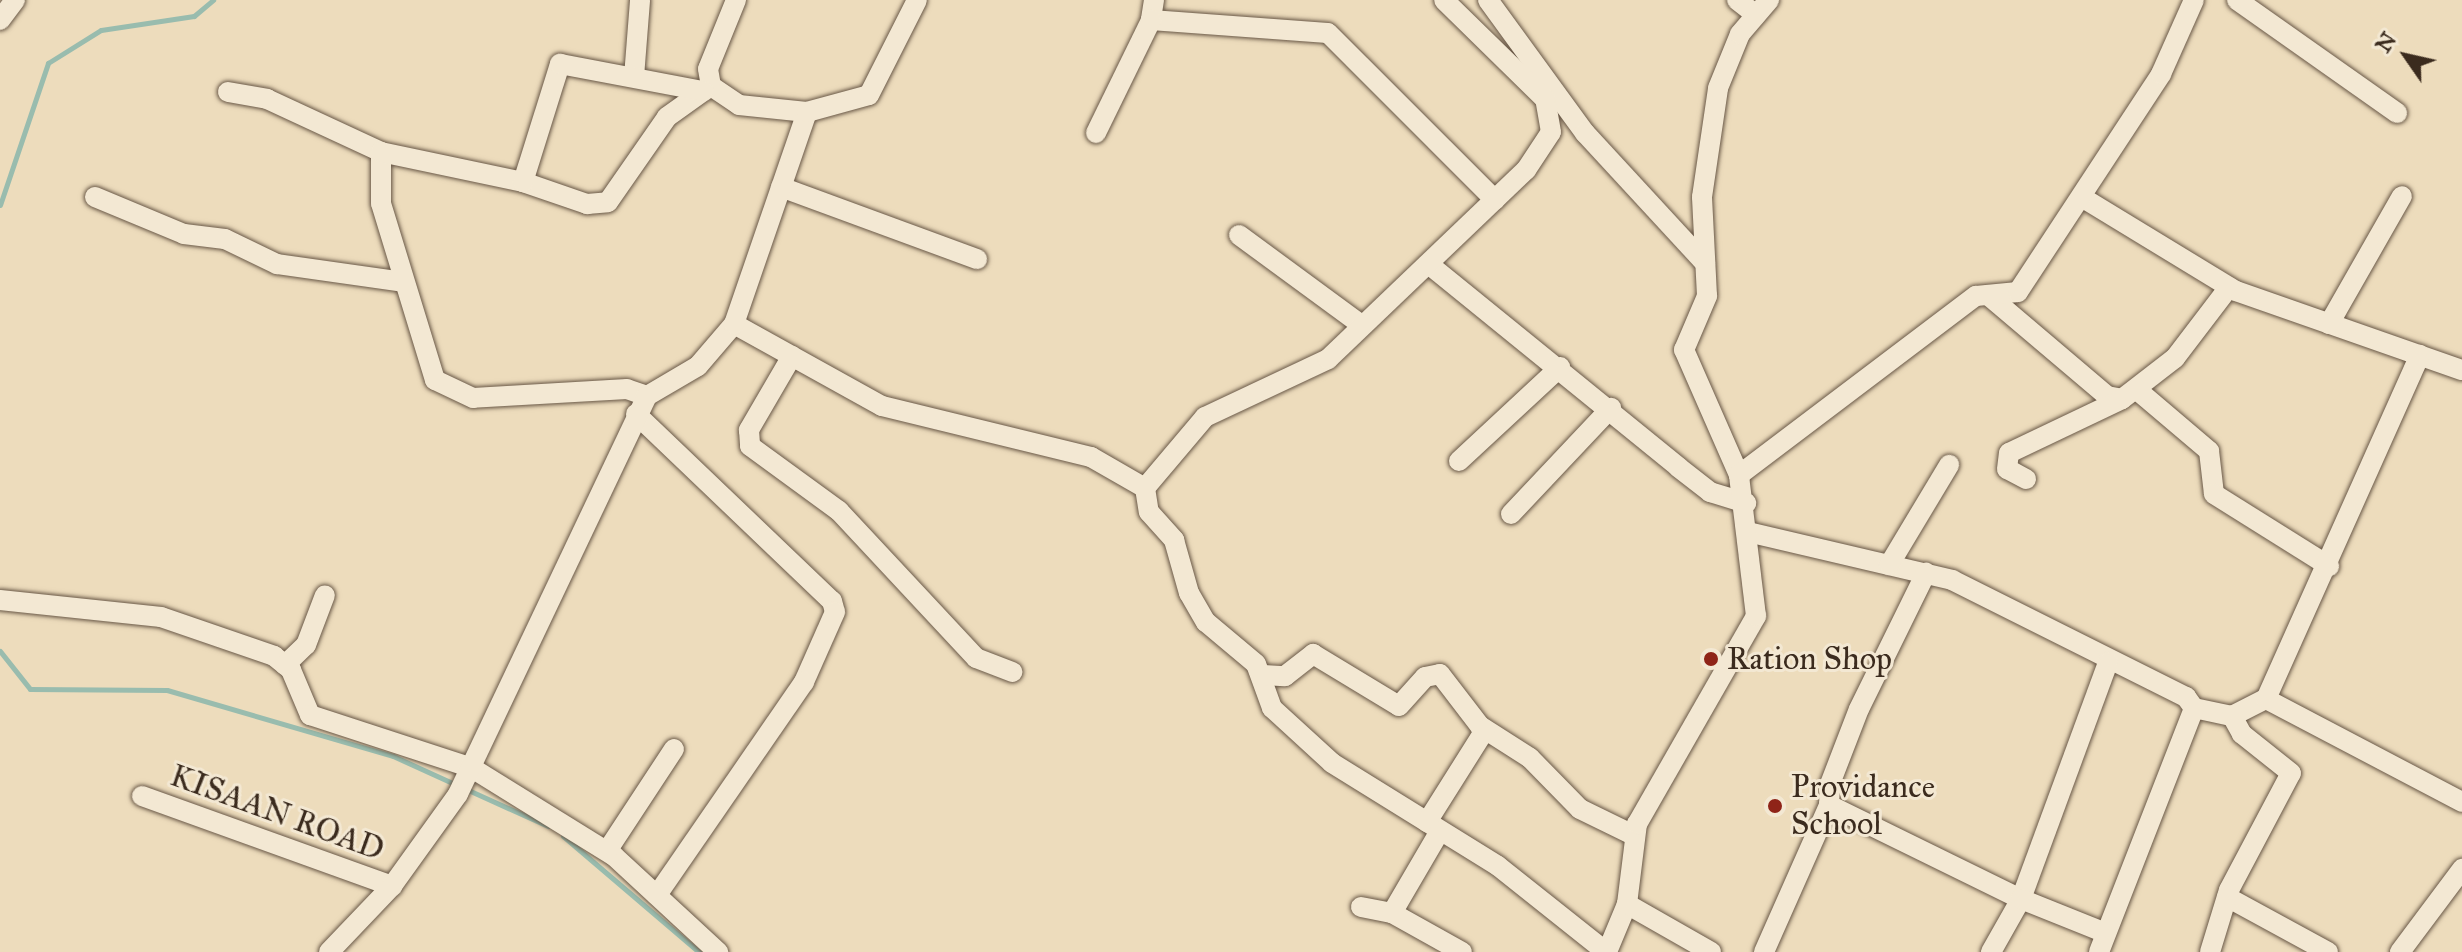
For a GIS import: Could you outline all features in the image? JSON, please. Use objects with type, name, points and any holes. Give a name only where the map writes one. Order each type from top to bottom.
[{"type":"street","points":[[0,20],[15,0]]},
{"type":"street","points":[[634,77],[640,0]]},
{"type":"street","points":[[707,88],[708,69],[736,0]]},
{"type":"street","points":[[523,182],[560,64],[707,88],[739,105],[807,112],[869,95],[917,0]]},
{"type":"street","points":[[1444,0],[1524,74],[1554,117],[1526,170],[1431,266],[1360,324],[1312,371],[1205,417],[1145,488],[1149,512],[1174,540],[1189,593],[1206,622],[1263,675],[1272,708],[1295,731],[1433,827],[1498,866],[1606,952],[1627,904],[1635,836],[1756,616],[1746,503],[1739,475],[1684,350],[1707,296],[1702,197],[1718,88],[1740,34],[1763,7],[1737,0]]},
{"type":"street","points":[[1488,0],[1585,133],[1705,263]]},
{"type":"street","points":[[1739,475],[1862,377],[1988,295],[2018,292],[2083,198],[2161,74],[2194,0]]},
{"type":"street","points":[[2237,0],[2397,113]]},
{"type":"street","points":[[1096,133],[1152,10],[1328,33],[1495,200]]},
{"type":"street","points":[[228,92],[267,99],[381,152],[523,182],[587,204],[608,202],[667,117],[707,88]]},
{"type":"street","points":[[329,952],[392,886],[458,794],[647,396],[698,366],[734,324],[807,112]]},
{"type":"street","points":[[381,152],[381,203],[404,282],[419,315],[424,358],[450,392],[473,398],[627,389],[647,396]]},
{"type":"street","points":[[781,187],[977,259]]},
{"type":"street","points":[[2329,324],[2402,196]]},
{"type":"street","points":[[95,197],[184,234],[225,239],[277,264],[404,282]]},
{"type":"street","points":[[2083,198],[2229,287],[2462,370]]},
{"type":"street","points":[[1239,235],[1360,324]]},
{"type":"street","points":[[1431,266],[1611,408],[1710,492],[1746,503]]},
{"type":"street","points":[[2026,479],[2007,469],[2009,453],[2129,394],[2185,347],[2229,287]]},
{"type":"street","points":[[1988,295],[2099,390],[2129,394],[2209,451],[2214,494],[2329,566]]},
{"type":"street","points":[[734,324],[882,406],[1091,457],[1145,488]]},
{"type":"street","points":[[1748,532],[1952,580],[2108,662],[2186,697],[2194,708],[2232,716],[2266,699],[2329,566],[2420,355]]},
{"type":"street","points":[[792,356],[749,430],[750,446],[839,511],[976,658],[1012,672]]},
{"type":"street","points":[[1459,461],[1560,367]]},
{"type":"street","points":[[1511,514],[1611,408]]},
{"type":"street","points":[[636,414],[835,612],[804,682],[657,895]]},
{"type":"street","points":[[1889,565],[1949,465]]},
{"type":"street","points":[[1764,952],[1829,805],[1830,784],[1859,709],[1926,573]]},
{"type":"street","points":[[285,665],[306,645],[325,595]]},
{"type":"street","points":[[0,600],[161,617],[285,665],[310,715],[470,771],[607,851],[718,952]]},
{"type":"street","points":[[1263,675],[1285,676],[1313,654],[1399,706],[1425,677],[1440,674],[1485,730],[1530,758],[1580,809],[1635,836]]},
{"type":"street","points":[[1991,952],[2021,899],[2108,662]]},
{"type":"street","points":[[2266,699],[2462,802]]},
{"type":"street","points":[[1829,805],[2021,899],[2101,942],[2194,708]]},
{"type":"street","points":[[2210,952],[2227,897],[2291,773],[2242,734],[2232,716]]},
{"type":"street","points":[[1392,913],[1433,827],[1485,730]]},
{"type":"street","points":[[607,851],[674,749]]},
{"type":"street","name":"KISAAN ROAD","points":[[142,796],[392,886]]},
{"type":"street","points":[[2400,952],[2462,869]]},
{"type":"street","points":[[2227,897],[2328,952]]},
{"type":"street","points":[[1627,904],[1711,952]]},
{"type":"street","points":[[1361,907],[1392,913],[1462,952]]},
{"type":"waterway","points":[[0,205],[48,63],[101,30],[194,16],[213,0]]},
{"type":"waterway","points":[[0,651],[30,689],[167,690],[393,756],[457,785]]},
{"type":"waterway","points":[[466,789],[548,826]]},
{"type":"waterway","points":[[563,836],[699,952]]},
{"type":"place","name":"Ration Shop","points":[[1711,659]]},
{"type":"place","name":"Providance School","points":[[1775,806]]}]
